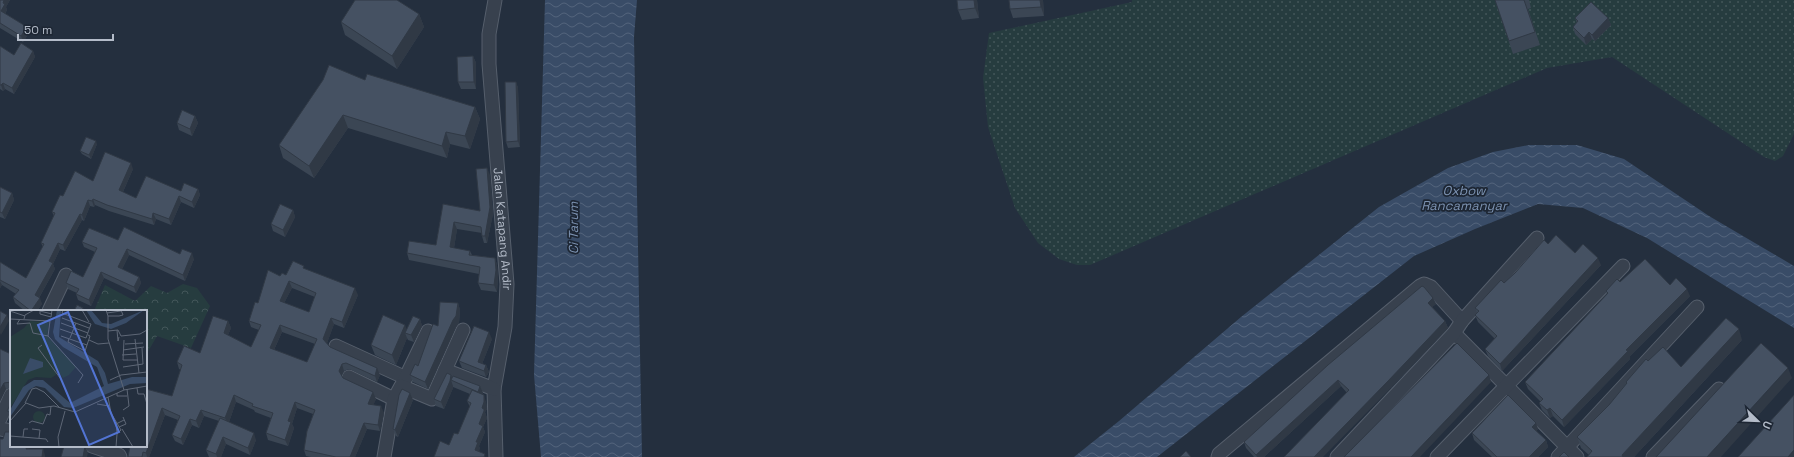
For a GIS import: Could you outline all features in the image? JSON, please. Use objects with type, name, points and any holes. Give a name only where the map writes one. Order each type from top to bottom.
[{"type":"street","name":"Jalan Katapang Andir","points":[[495,0],[489,34],[488,64],[507,284],[504,327],[494,389],[496,457]]},
{"type":"street","points":[[1337,457],[1454,333],[1462,321],[1537,238]]},
{"type":"street","points":[[1437,457],[1507,387],[1623,266]]},
{"type":"street","points":[[49,310],[66,275]]},
{"type":"street","points":[[1218,457],[1225,449],[1420,286],[1424,284],[1431,287],[1462,321]]},
{"type":"street","points":[[1558,457],[1568,448],[1697,307]]},
{"type":"street","points":[[336,346],[404,382],[432,399],[463,330]]},
{"type":"street","points":[[384,457],[394,400],[428,331]]},
{"type":"street","points":[[1454,333],[1577,457]]},
{"type":"street","points":[[445,370],[494,389]]},
{"type":"street","points":[[349,377],[394,400]]},
{"type":"street","points":[[1653,457],[1730,378]]},
{"type":"street","points":[[0,418],[10,397]]},
{"type":"street","points":[[0,429],[10,431]]},
{"type":"street","points":[[95,447],[119,455],[120,457]]},
{"type":"green space","points":[[1132,0],[1794,0],[1794,134],[1783,156],[1775,161],[1764,157],[1612,57],[1547,68],[1090,265],[1077,265],[1059,259],[1038,243],[1015,208],[988,127],[983,78],[989,33],[1132,2]]},
{"type":"green space","points":[[183,284],[197,288],[210,306],[191,348],[157,336],[147,353],[147,310],[94,310],[105,285],[135,301],[151,286],[167,293]]},
{"type":"water","name":"Ci Tarum","points":[[545,0],[637,0],[634,37],[642,457],[541,457],[534,375]]},
{"type":"water","name":"Oxbow Rancamanyar","points":[[1529,145],[1577,145],[1624,159],[1709,216],[1794,266],[1794,328],[1647,238],[1583,208],[1538,204],[1475,229],[1414,256],[1157,457],[1074,457],[1119,421],[1241,317],[1379,207],[1448,168],[1493,152]]},
{"type":"building","points":[[0,0],[4,0],[3,3],[5,4],[1,11],[27,27],[21,36],[0,23]]},
{"type":"building","points":[[355,0],[397,0],[419,14],[392,56],[341,22]]},
{"type":"building","points":[[957,0],[974,0],[975,8],[958,10]]},
{"type":"building","points":[[1009,0],[1040,0],[1041,7],[1010,9]]},
{"type":"building","points":[[1495,0],[1524,0],[1535,32],[1509,41]]},
{"type":"building","points":[[1591,2],[1608,18],[1592,35],[1589,32],[1584,38],[1573,27],[1578,21],[1575,18]]},
{"type":"building","points":[[21,43],[33,51],[12,88],[3,83],[0,85],[0,46],[14,55]]},
{"type":"building","points":[[473,56],[474,82],[458,82],[457,57]]},
{"type":"building","points":[[329,65],[365,80],[367,74],[475,107],[465,136],[446,132],[442,146],[343,115],[309,166],[279,145],[323,80]]},
{"type":"building","points":[[505,82],[516,82],[518,141],[506,142]]},
{"type":"building","points":[[182,110],[195,116],[190,129],[177,123]]},
{"type":"building","points":[[86,137],[96,141],[89,155],[80,151]]},
{"type":"building","points":[[105,152],[131,163],[119,190],[136,198],[146,176],[181,191],[184,183],[198,189],[192,202],[179,196],[169,219],[153,213],[152,219],[93,199],[92,201],[88,200],[82,215],[80,214],[63,245],[58,243],[49,261],[53,263],[35,295],[40,298],[32,310],[30,310],[13,297],[19,290],[0,280],[0,262],[26,278],[44,244],[41,243],[55,213],[52,212],[60,195],[63,196],[75,171],[93,181]]},
{"type":"building","points":[[487,168],[490,207],[485,236],[482,236],[481,227],[454,222],[450,247],[470,251],[469,255],[495,258],[496,270],[494,285],[478,283],[480,267],[407,253],[409,241],[436,245],[443,204],[480,211],[476,169]]},
{"type":"building","points":[[0,187],[12,193],[2,213],[0,212]]},
{"type":"building","points":[[280,204],[293,210],[283,230],[271,224]]},
{"type":"building","points":[[124,227],[180,254],[182,249],[192,253],[183,275],[127,249],[118,267],[139,277],[134,287],[101,272],[89,300],[76,294],[79,289],[66,283],[71,271],[83,277],[97,248],[82,242],[89,228],[118,240]]},
{"type":"building","points":[[1556,235],[1575,253],[1583,244],[1598,258],[1500,364],[1485,349],[1497,336],[1475,315],[1479,311],[1475,308],[1501,280],[1504,283],[1515,273],[1544,240],[1548,244]]},
{"type":"building","points":[[1645,259],[1670,285],[1676,278],[1687,289],[1626,350],[1628,351],[1562,420],[1550,408],[1547,410],[1539,403],[1543,399],[1525,382],[1608,293],[1606,291],[1617,279],[1620,282]]},
{"type":"building","points":[[293,261],[304,266],[303,268],[355,288],[342,322],[331,318],[323,339],[330,347],[377,368],[375,376],[346,363],[342,364],[339,371],[343,378],[373,392],[368,404],[381,406],[378,425],[364,423],[350,457],[336,457],[304,450],[307,431],[315,410],[295,402],[288,421],[291,422],[285,440],[266,433],[273,413],[252,406],[253,404],[234,395],[225,418],[201,410],[196,421],[190,419],[181,439],[172,435],[180,416],[162,408],[146,453],[143,452],[142,457],[128,457],[130,447],[147,447],[147,389],[172,396],[182,365],[177,362],[184,346],[200,353],[213,316],[228,321],[224,333],[251,347],[261,325],[249,321],[255,302],[258,303],[268,270],[280,276],[282,273],[286,275]],"holes":[[[289,281],[316,293],[309,312],[280,301]],[[280,325],[317,339],[307,362],[270,348]]]},
{"type":"building","points":[[1422,286],[1433,298],[1428,303],[1445,321],[1314,457],[1284,457],[1349,390],[1338,380],[1256,455],[1244,442],[1328,365]]},
{"type":"building","points":[[440,302],[458,303],[456,316],[425,382],[410,375],[415,364],[418,366],[433,324],[438,326]]},
{"type":"building","points":[[77,305],[83,308],[82,310],[74,310]]},
{"type":"building","points":[[0,311],[7,315],[0,327]]},
{"type":"building","points":[[383,315],[405,325],[392,355],[371,345]]},
{"type":"building","points":[[413,316],[420,319],[411,335],[405,333]]},
{"type":"building","points":[[1726,318],[1739,329],[1622,455],[1623,457],[1587,457],[1592,451],[1577,437],[1609,405],[1646,359],[1648,361],[1663,347],[1681,367]]},
{"type":"building","points":[[474,326],[489,332],[478,362],[486,365],[484,371],[459,361]]},
{"type":"building","points":[[1457,343],[1489,375],[1411,457],[1344,457]]},
{"type":"building","points":[[1761,343],[1788,368],[1707,457],[1656,457]]},
{"type":"building","points":[[0,349],[10,354],[10,382],[4,383],[0,390]]},
{"type":"building","points":[[447,373],[451,375],[450,381],[441,402],[434,399]]},
{"type":"building","points":[[453,376],[480,386],[478,392],[451,380]]},
{"type":"building","points":[[402,389],[410,393],[395,430],[393,429],[399,395]]},
{"type":"building","points":[[472,390],[484,395],[482,408],[484,411],[479,424],[483,426],[476,442],[478,442],[475,450],[485,454],[484,457],[434,457],[440,441],[449,445],[454,433],[458,434],[471,403],[467,401]]},
{"type":"building","points":[[1508,395],[1536,423],[1532,427],[1546,440],[1529,457],[1497,457],[1472,433]]},
{"type":"building","points":[[1794,395],[1794,450],[1788,457],[1738,457]]},
{"type":"building","points":[[10,405],[10,412],[7,411]]},
{"type":"building","points":[[220,418],[254,433],[248,448],[223,437],[216,454],[206,450]]},
{"type":"building","points":[[5,432],[10,432],[10,447],[43,449],[42,457],[0,457],[0,439],[3,439]]},
{"type":"building","points":[[64,447],[85,447],[83,457],[61,457]]},
{"type":"building","points":[[1186,451],[1191,457],[1180,457]]},
{"type":"building","points":[[1564,452],[1569,457],[1559,457]]}]
